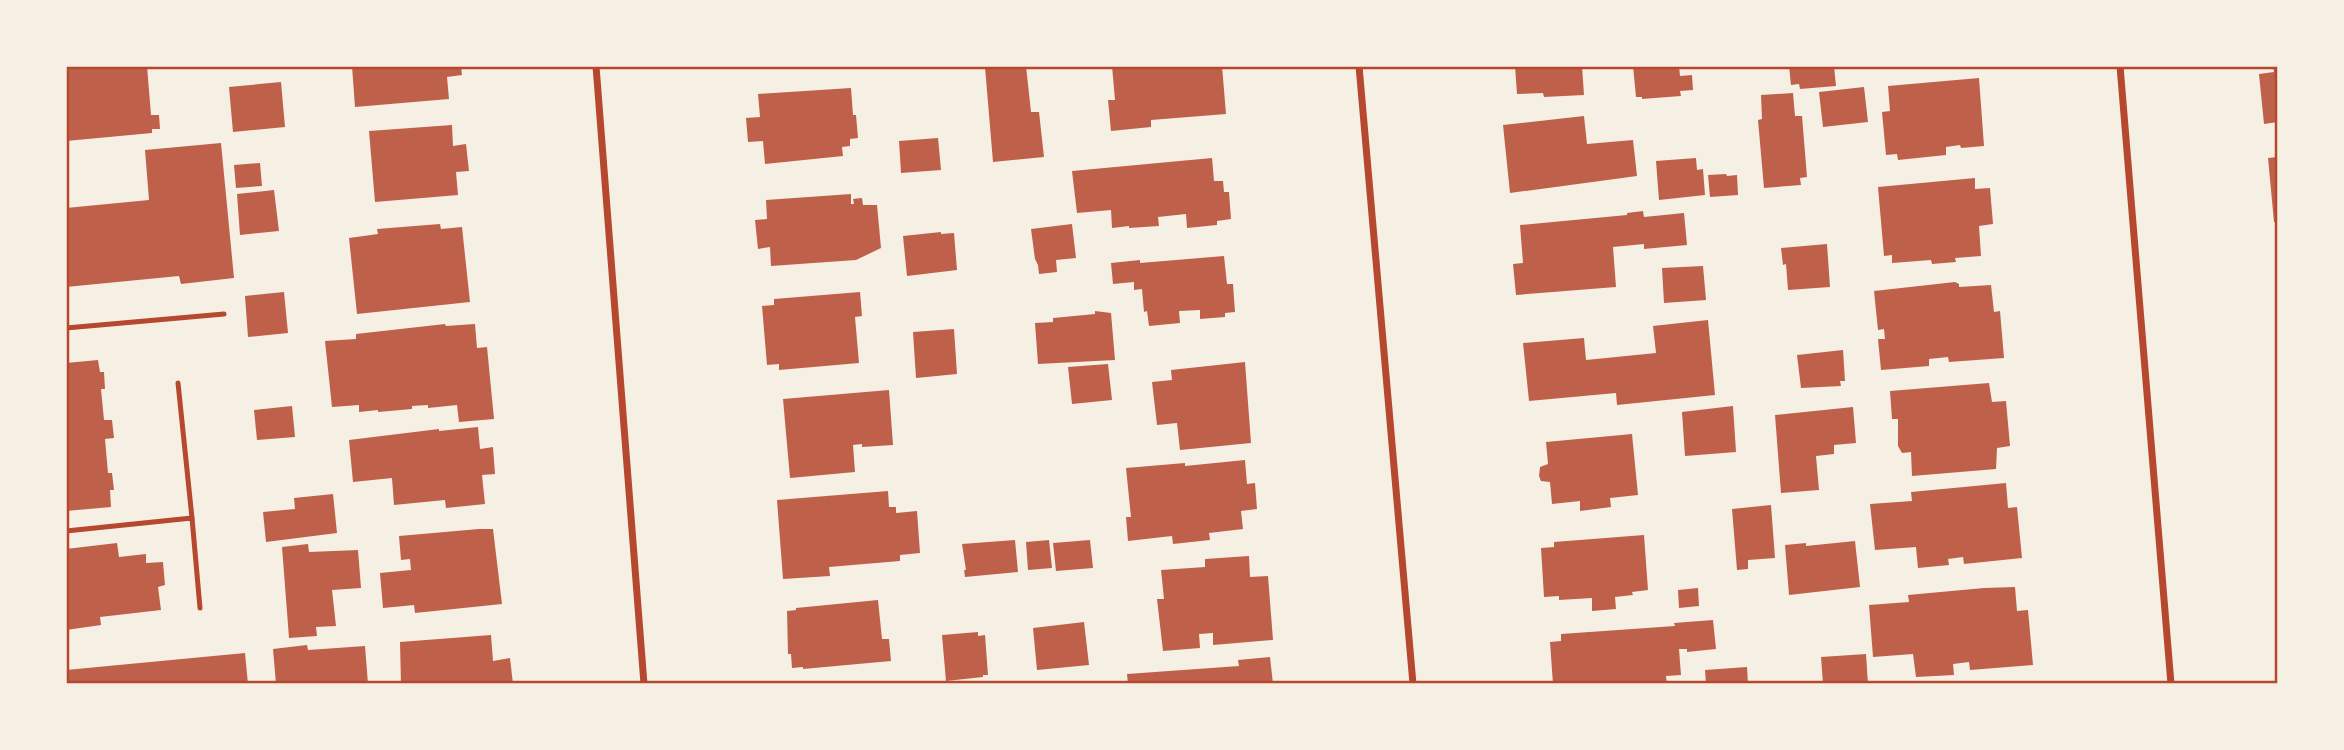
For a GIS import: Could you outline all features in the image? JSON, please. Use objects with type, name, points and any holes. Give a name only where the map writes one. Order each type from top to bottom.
[{"type":"street","points":[[596,66],[644,684]]},
{"type":"street","points":[[1359,66],[1413,684]]},
{"type":"street","points":[[2120,66],[2171,684]]},
{"type":"lane","points":[[66,328],[224,314]]},
{"type":"lane","points":[[178,383],[200,608]]},
{"type":"lane","points":[[66,531],[192,518]]},
{"type":"building","points":[[66,66],[147,66],[151,115],[159,115],[160,129],[152,129],[152,133],[66,141]]},
{"type":"building","points":[[352,66],[461,66],[462,75],[447,77],[449,99],[355,107]]},
{"type":"building","points":[[1026,66],[1031,112],[1039,112],[1044,157],[993,162],[985,67]]},
{"type":"building","points":[[1112,66],[1222,66],[1226,114],[1151,120],[1151,127],[1111,131],[1108,100],[1115,100]]},
{"type":"building","points":[[1515,66],[1582,66],[1584,95],[1544,97],[1543,93],[1517,94]]},
{"type":"building","points":[[1633,66],[1679,66],[1680,76],[1692,75],[1693,90],[1680,91],[1681,96],[1642,99],[1636,97]]},
{"type":"building","points":[[1789,66],[1834,66],[1836,86],[1800,89],[1799,84],[1791,85]]},
{"type":"building","points":[[2273,66],[2278,66],[2278,122],[2264,124],[2259,74],[2274,72]]},
{"type":"building","points":[[1979,78],[1984,146],[1946,147],[1946,155],[1898,160],[1897,154],[1886,155],[1882,112],[1890,111],[1888,86]]},
{"type":"building","points":[[281,82],[285,127],[233,132],[229,87]]},
{"type":"building","points":[[1864,87],[1868,122],[1823,127],[1819,92]]},
{"type":"building","points":[[851,88],[858,138],[850,139],[850,146],[842,147],[843,156],[765,164],[763,141],[748,142],[746,118],[760,117],[758,94]]},
{"type":"building","points":[[1793,93],[1795,116],[1802,116],[1807,177],[1800,178],[1801,185],[1764,188],[1758,120],[1762,119],[1761,95]]},
{"type":"building","points":[[1584,116],[1587,144],[1633,140],[1637,176],[1510,193],[1503,125]]},
{"type":"building","points":[[452,125],[453,146],[466,144],[469,171],[456,172],[458,195],[375,202],[369,131]]},
{"type":"building","points":[[938,138],[941,170],[901,173],[899,141]]},
{"type":"building","points":[[221,143],[234,278],[181,284],[179,276],[66,287],[66,208],[149,200],[145,150]]},
{"type":"building","points":[[2278,157],[2278,222],[2274,222],[2268,158]]},
{"type":"building","points":[[1212,158],[1214,181],[1223,181],[1224,192],[1229,192],[1231,219],[1217,221],[1217,225],[1187,228],[1186,214],[1158,217],[1159,226],[1112,228],[1111,210],[1077,213],[1072,171]]},
{"type":"building","points":[[1696,158],[1697,170],[1703,169],[1705,195],[1659,200],[1656,161]]},
{"type":"building","points":[[260,163],[262,186],[236,188],[234,165]]},
{"type":"building","points":[[1708,175],[1737,175],[1738,195],[1710,197]]},
{"type":"building","points":[[1975,178],[1975,189],[1990,188],[1993,224],[1979,226],[1981,256],[1955,258],[1956,262],[1932,264],[1931,260],[1892,263],[1892,255],[1884,256],[1878,187]]},
{"type":"building","points":[[274,190],[279,231],[240,235],[237,194]]},
{"type":"building","points":[[851,194],[851,204],[854,204],[853,199],[862,198],[863,205],[877,205],[881,248],[856,260],[771,266],[770,247],[758,249],[755,220],[767,219],[766,200]]},
{"type":"building","points":[[1643,211],[1644,217],[1684,213],[1687,245],[1644,249],[1644,244],[1613,247],[1616,287],[1516,295],[1513,264],[1523,263],[1520,225],[1627,215]]},
{"type":"building","points":[[440,224],[441,229],[462,227],[470,302],[357,314],[349,238],[378,234],[377,229]]},
{"type":"building","points":[[1072,224],[1076,258],[1056,260],[1057,272],[1039,274],[1031,229]]},
{"type":"building","points":[[954,233],[957,270],[907,276],[903,236]]},
{"type":"building","points":[[1827,244],[1830,287],[1788,290],[1786,264],[1783,265],[1781,248]]},
{"type":"building","points":[[1224,256],[1227,284],[1233,284],[1235,312],[1225,313],[1225,317],[1200,319],[1200,310],[1179,311],[1180,323],[1149,326],[1147,311],[1144,312],[1142,289],[1134,290],[1134,282],[1113,284],[1111,263]]},
{"type":"building","points":[[1703,266],[1706,300],[1664,303],[1662,268]]},
{"type":"building","points":[[1955,282],[1959,287],[1991,285],[1994,312],[2000,311],[2004,358],[1949,362],[1948,357],[1929,359],[1929,366],[1881,370],[1878,339],[1885,339],[1884,329],[1878,330],[1874,291]]},
{"type":"building","points":[[284,292],[288,333],[248,337],[245,296]]},
{"type":"building","points":[[860,292],[862,316],[855,317],[859,363],[779,370],[779,364],[767,365],[762,306],[774,305],[774,299]]},
{"type":"building","points":[[1095,311],[1111,313],[1115,360],[1038,364],[1035,323],[1053,322],[1053,318],[1095,314]]},
{"type":"building","points":[[1708,320],[1715,395],[1617,405],[1616,393],[1529,401],[1523,343],[1584,338],[1586,360],[1656,353],[1653,326]]},
{"type":"building","points":[[445,324],[475,324],[477,348],[487,347],[494,419],[459,422],[457,405],[428,408],[428,405],[412,406],[412,409],[378,412],[359,412],[359,405],[332,407],[325,341],[356,339],[356,334]]},
{"type":"building","points":[[954,329],[957,374],[916,378],[913,332]]},
{"type":"building","points":[[1843,350],[1845,381],[1840,381],[1841,386],[1801,388],[1797,355]]},
{"type":"building","points":[[98,360],[100,372],[104,372],[105,389],[101,389],[104,420],[112,420],[114,438],[105,439],[108,473],[112,473],[114,490],[110,490],[111,507],[66,511],[66,363]]},
{"type":"building","points":[[1245,362],[1251,443],[1180,450],[1177,423],[1157,425],[1152,382],[1172,380],[1171,370]]},
{"type":"building","points":[[1108,364],[1112,400],[1072,404],[1068,367]]},
{"type":"building","points":[[1989,383],[1992,402],[2006,401],[2010,446],[1997,448],[1996,469],[1912,476],[1911,452],[1902,453],[1898,446],[1898,419],[1892,419],[1890,391]]},
{"type":"building","points":[[889,390],[893,445],[853,445],[855,472],[790,478],[783,399]]},
{"type":"building","points":[[292,406],[295,437],[257,440],[254,410]]},
{"type":"building","points":[[1733,406],[1736,452],[1685,456],[1682,412]]},
{"type":"building","points":[[1853,407],[1856,443],[1834,445],[1834,454],[1816,456],[1819,490],[1781,493],[1775,415]]},
{"type":"building","points":[[478,427],[480,449],[493,447],[495,474],[482,475],[485,504],[446,508],[445,500],[394,505],[392,478],[353,482],[349,440]]},
{"type":"building","points":[[1632,434],[1638,495],[1610,498],[1611,507],[1580,511],[1580,501],[1552,504],[1550,482],[1541,481],[1539,476],[1540,467],[1548,464],[1546,442]]},
{"type":"building","points":[[1245,460],[1247,484],[1255,483],[1257,509],[1241,511],[1243,529],[1209,533],[1210,540],[1173,544],[1172,536],[1128,541],[1126,517],[1131,517],[1126,468]]},
{"type":"building","points":[[2006,483],[2008,508],[2017,507],[2022,558],[1964,564],[1963,557],[1948,559],[1949,565],[1918,568],[1916,547],[1875,550],[1870,504],[1912,501],[1911,492]]},
{"type":"building","points":[[888,491],[889,507],[896,507],[896,513],[917,511],[920,553],[900,555],[900,561],[829,567],[830,576],[783,579],[777,500]]},
{"type":"building","points":[[333,494],[337,533],[266,542],[263,512],[295,509],[294,498]]},
{"type":"building","points":[[1771,505],[1775,558],[1748,560],[1748,569],[1737,570],[1732,509]]},
{"type":"building","points":[[493,529],[502,604],[415,613],[414,605],[383,608],[380,573],[411,570],[410,559],[401,560],[399,536]]},
{"type":"building","points":[[1644,535],[1648,590],[1615,597],[1616,609],[1592,611],[1592,598],[1559,600],[1559,596],[1544,597],[1541,548],[1554,547],[1554,542]]},
{"type":"building","points":[[1015,540],[1018,572],[965,577],[962,544]]},
{"type":"building","points":[[1049,540],[1052,568],[1028,570],[1026,542]]},
{"type":"building","points":[[1090,540],[1093,568],[1056,571],[1053,543]]},
{"type":"building","points":[[1855,541],[1860,587],[1789,595],[1785,545],[1806,543],[1806,546]]},
{"type":"building","points":[[117,543],[119,557],[146,554],[146,563],[163,562],[165,585],[158,587],[161,610],[100,617],[101,625],[66,630],[66,549]]},
{"type":"building","points":[[308,544],[309,552],[358,550],[361,588],[332,590],[336,626],[316,627],[317,636],[289,638],[282,547]]},
{"type":"building","points":[[1249,556],[1250,577],[1268,576],[1273,640],[1213,645],[1213,633],[1199,634],[1200,648],[1163,651],[1157,599],[1164,599],[1161,570],[1205,567],[1205,559]]},
{"type":"building","points":[[2015,587],[2017,611],[2028,610],[2033,665],[1970,670],[1969,662],[1953,664],[1954,675],[1916,677],[1913,654],[1873,657],[1869,605],[1909,602],[1908,595]]},
{"type":"building","points":[[1698,588],[1699,606],[1679,608],[1678,590]]},
{"type":"building","points":[[878,600],[882,639],[889,639],[891,661],[792,668],[791,654],[788,654],[787,611]]},
{"type":"building","points":[[1713,620],[1716,649],[1687,652],[1687,649],[1679,649],[1681,675],[1666,676],[1667,684],[1553,684],[1550,642],[1561,641],[1561,634],[1675,626],[1674,623]]},
{"type":"building","points":[[1084,622],[1089,665],[1037,670],[1033,628]]},
{"type":"building","points":[[978,632],[978,636],[985,635],[988,675],[946,681],[942,635]]},
{"type":"building","points":[[491,635],[493,661],[510,658],[513,684],[401,684],[400,642]]},
{"type":"building","points":[[307,645],[308,650],[365,646],[368,684],[276,684],[273,649]]},
{"type":"building","points":[[245,653],[248,684],[66,684],[66,670]]},
{"type":"building","points":[[1866,654],[1868,684],[1823,684],[1821,657]]},
{"type":"building","points":[[1270,657],[1273,684],[1128,684],[1127,674],[1239,666],[1238,660]]},
{"type":"building","points":[[1747,667],[1748,684],[1706,684],[1705,670]]}]
